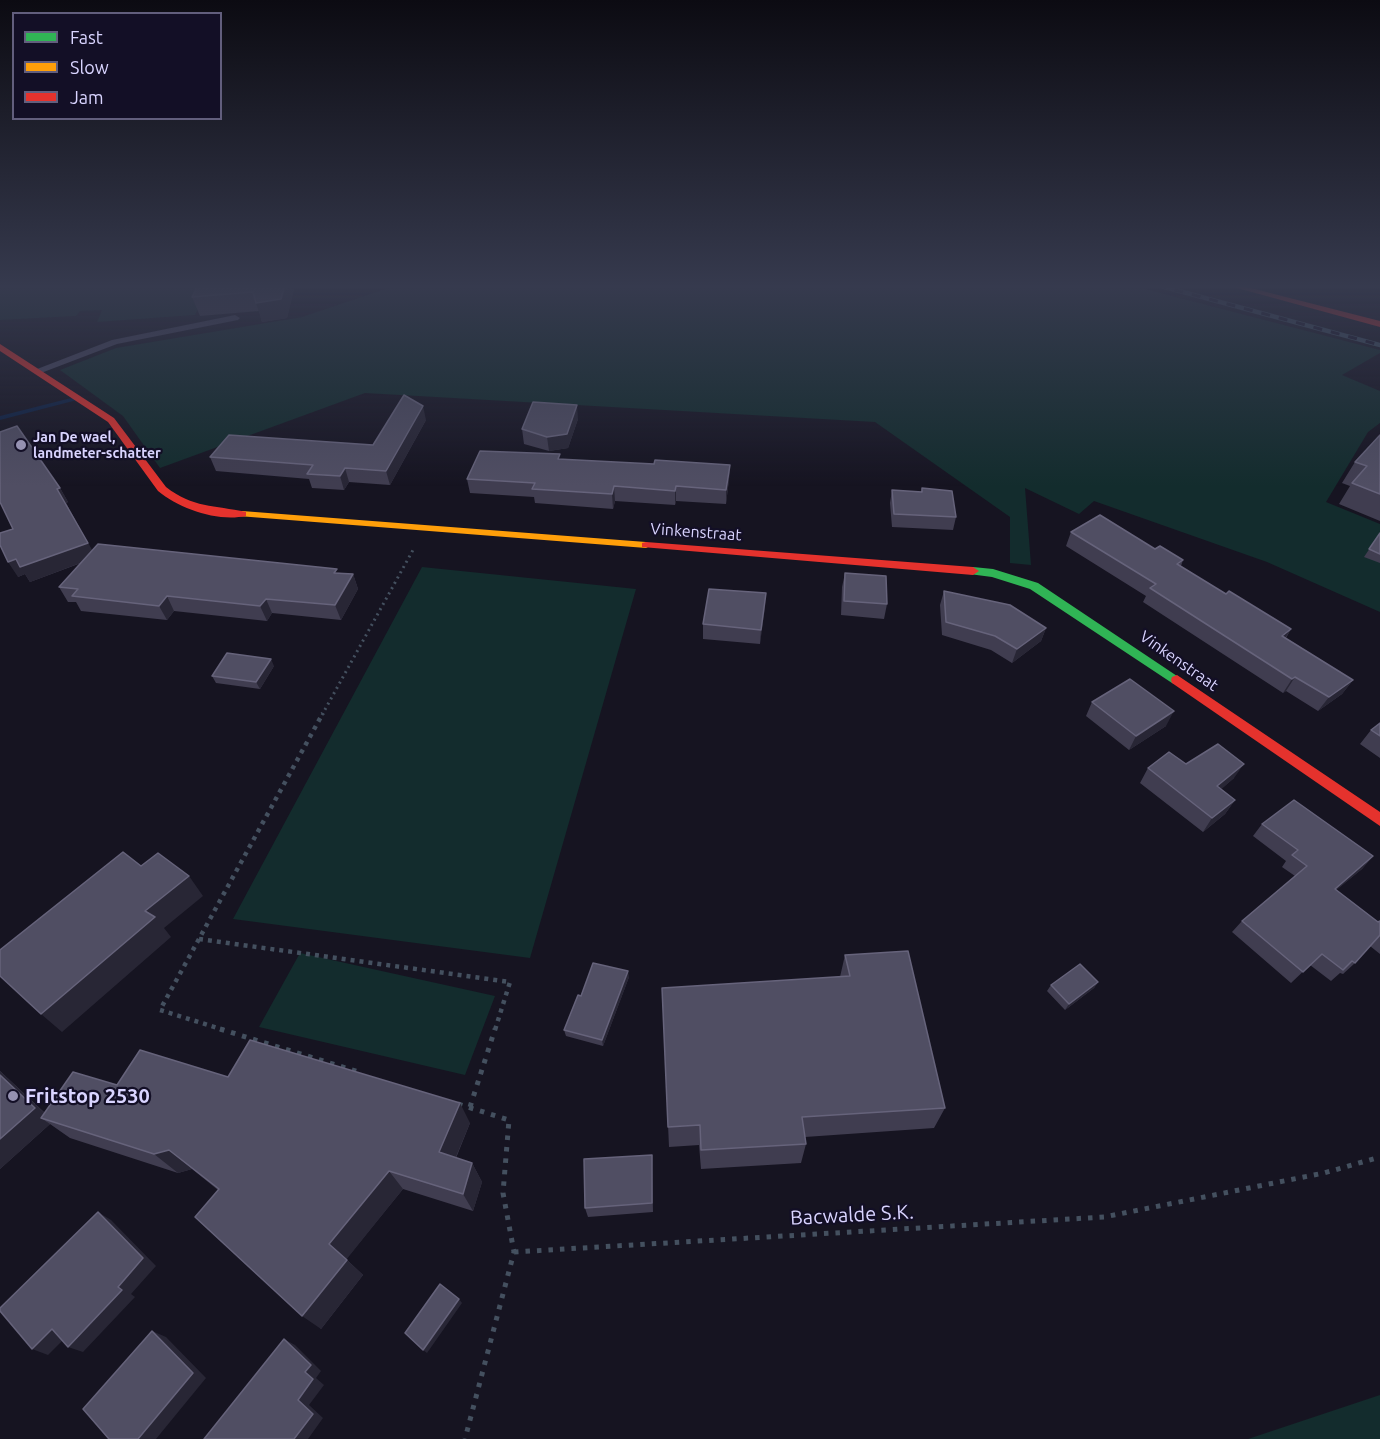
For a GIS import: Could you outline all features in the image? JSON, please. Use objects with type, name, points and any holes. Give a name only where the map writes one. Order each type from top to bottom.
[{"type":"street","name":"Vinkenstraat","points":[[8,352],[111,420],[162,489],[172,498],[211,512],[948,568],[993,573],[1034,586],[1117,639],[1380,820]]},
{"type":"lane","points":[[37,371],[87,352]]},
{"type":"path","points":[[370,1076],[160,1010],[291,769],[414,552]]},
{"type":"path","points":[[199,939],[510,982],[470,1107]]},
{"type":"path","points":[[447,1100],[509,1120],[503,1193],[514,1252],[465,1439]]},
{"type":"path","name":"Bacwalde S.K.","points":[[514,1252],[1104,1217],[1324,1173],[1380,1157]]},
{"type":"green space","points":[[105,352],[1380,352],[1342,375],[1380,391],[1380,423],[1368,432],[1326,502],[1380,524],[1380,612],[1267,562],[1094,501],[1079,514],[1025,488],[1031,565],[1010,563],[1010,517],[875,422],[365,393],[160,468],[123,416],[60,370]]},
{"type":"green space","points":[[422,567],[636,589],[530,958],[233,919]]},
{"type":"green space","points":[[300,953],[495,996],[465,1075],[259,1027]]},
{"type":"green space","points":[[1380,1395],[1380,1439],[1248,1439]]},
{"type":"building","points":[[404,395],[423,406],[386,471],[345,468],[340,476],[307,474],[313,465],[210,457],[229,435],[373,445]]},
{"type":"building","points":[[533,402],[577,405],[567,434],[547,437],[522,429]]},
{"type":"building","points":[[17,426],[60,488],[57,489],[88,543],[20,567],[16,559],[8,562],[0,545],[0,533],[13,529],[0,502],[0,432]]},
{"type":"building","points":[[1380,435],[1380,494],[1352,483],[1367,466],[1355,462]]},
{"type":"building","points":[[480,451],[560,454],[558,459],[654,464],[655,460],[730,465],[726,490],[676,486],[675,491],[614,486],[612,494],[532,489],[535,483],[467,479]]},
{"type":"building","points":[[922,488],[952,491],[956,517],[894,514],[892,490],[922,492]]},
{"type":"building","points":[[1100,515],[1155,549],[1160,546],[1183,560],[1177,564],[1226,594],[1229,591],[1291,629],[1282,636],[1353,680],[1329,697],[1295,677],[1292,679],[1150,588],[1156,584],[1071,532]]},
{"type":"building","points":[[1380,533],[1380,554],[1369,549]]},
{"type":"building","points":[[98,544],[337,569],[334,573],[353,574],[335,605],[266,599],[260,606],[167,596],[159,606],[72,596],[78,589],[59,587]]},
{"type":"building","points":[[845,573],[886,576],[887,604],[844,601]]},
{"type":"building","points":[[709,589],[766,593],[761,630],[703,624]]},
{"type":"building","points":[[944,591],[1010,605],[1046,628],[1017,649],[995,636],[946,622]]},
{"type":"building","points":[[227,653],[271,659],[256,682],[212,676]]},
{"type":"building","points":[[1130,679],[1174,711],[1136,736],[1092,702]]},
{"type":"building","points":[[1380,723],[1380,736],[1371,730]]},
{"type":"building","points":[[1218,744],[1244,764],[1217,786],[1235,800],[1212,818],[1148,768],[1169,752],[1186,764]]},
{"type":"building","points":[[1294,800],[1373,856],[1335,889],[1378,922],[1380,921],[1380,935],[1355,963],[1352,961],[1343,970],[1322,954],[1303,972],[1242,921],[1307,866],[1292,855],[1298,850],[1262,824]]},
{"type":"building","points":[[123,852],[141,866],[158,853],[189,876],[145,911],[155,917],[41,1014],[0,976],[0,950]]},
{"type":"building","points":[[908,951],[945,1108],[802,1117],[806,1144],[701,1150],[700,1125],[668,1127],[662,988],[850,976],[845,955]]},
{"type":"building","points":[[593,963],[628,971],[602,1040],[564,1030],[578,995],[581,996]]},
{"type":"building","points":[[1080,964],[1098,982],[1069,1004],[1051,985]]},
{"type":"building","points":[[250,1040],[460,1103],[439,1152],[472,1163],[463,1194],[389,1171],[329,1244],[347,1260],[302,1316],[195,1217],[219,1189],[169,1150],[154,1154],[41,1118],[73,1072],[117,1085],[140,1050],[228,1077]]},
{"type":"building","points":[[0,1075],[35,1108],[0,1139]]},
{"type":"building","points":[[652,1155],[652,1203],[585,1208],[584,1159]]},
{"type":"building","points":[[98,1212],[143,1258],[118,1287],[122,1290],[68,1347],[52,1329],[32,1349],[0,1311],[0,1308]]},
{"type":"building","points":[[440,1284],[459,1299],[423,1350],[405,1333]]},
{"type":"building","points":[[152,1331],[193,1373],[138,1439],[109,1439],[83,1409]]},
{"type":"building","points":[[284,1339],[311,1365],[305,1372],[313,1379],[298,1400],[313,1414],[294,1439],[204,1439]]},
{"type":"waterway","points":[[0,418],[79,398]]},
{"type":"traffic: fast","points":[[973,571],[993,573],[1034,586],[1177,680]]},
{"type":"traffic: slow","points":[[242,514],[646,545]]},
{"type":"traffic: jam","points":[[8,352],[111,420],[162,489],[171,496],[199,508],[242,514]]},
{"type":"traffic: jam","points":[[646,545],[973,571]]},
{"type":"traffic: jam","points":[[1177,680],[1380,820]]},
{"type":"place","name":"Jan De wael, landmeter-schatter","points":[[21,445]]},
{"type":"place","name":"Fritstop 2530","points":[[13,1096]]}]
